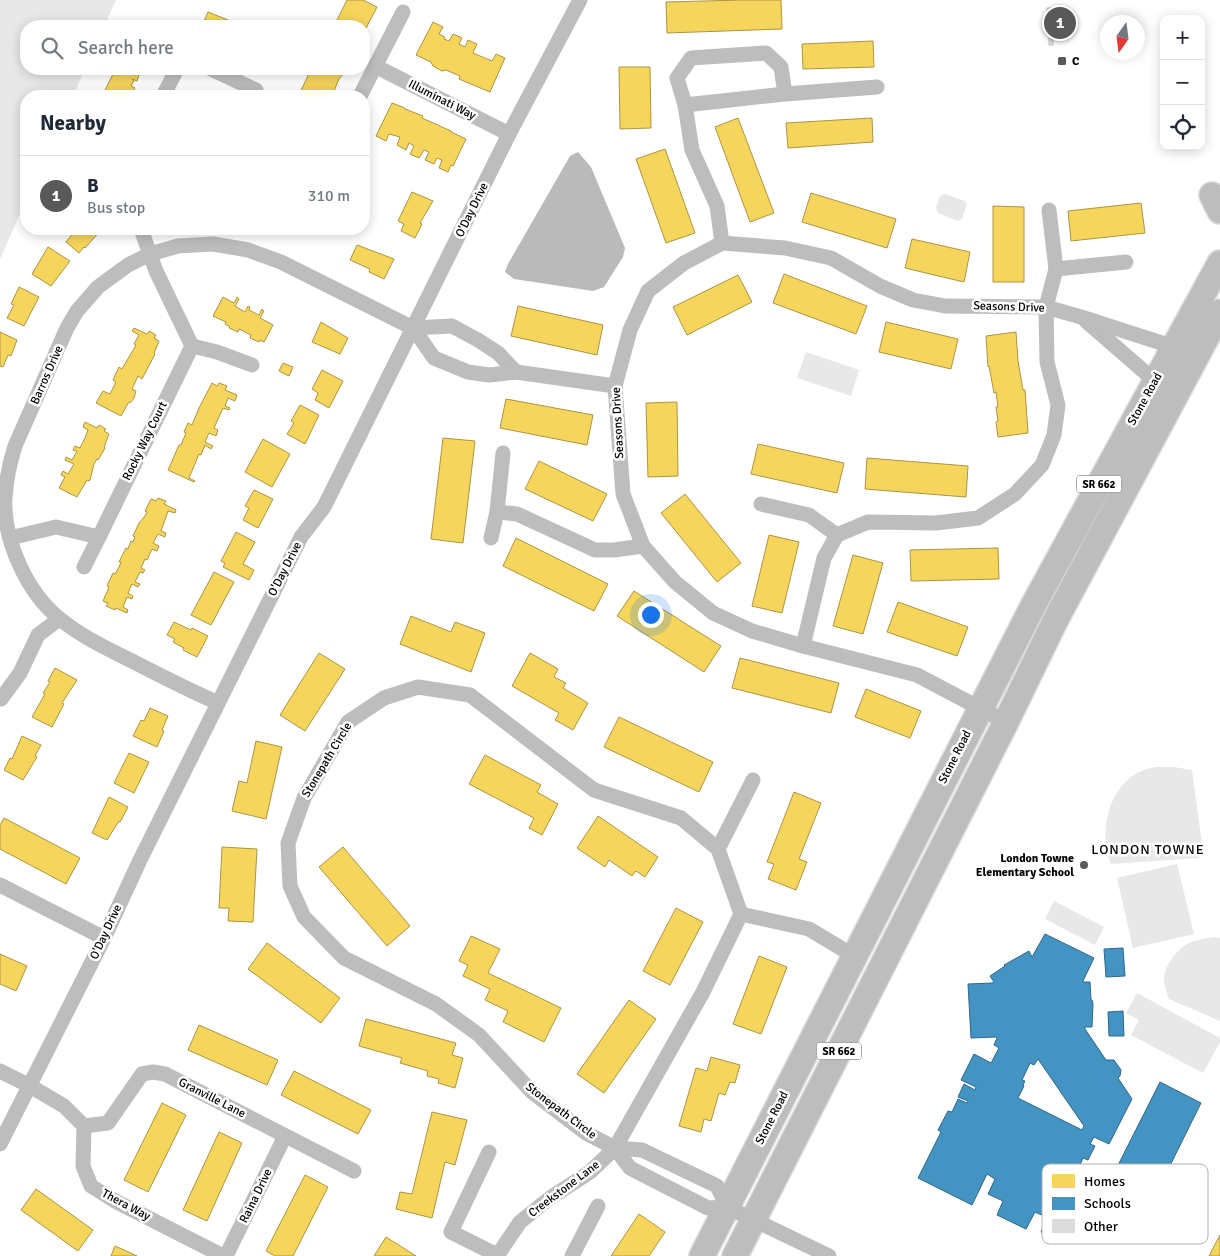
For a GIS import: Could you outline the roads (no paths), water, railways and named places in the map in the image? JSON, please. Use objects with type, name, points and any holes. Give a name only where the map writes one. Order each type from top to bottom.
[{"type":"main road","name":"Stone Road","points":[[702,1256],[980,707],[1220,263]]},
{"type":"main road","name":"Stone Road","points":[[735,1256],[1060,612],[1220,312]]},
{"type":"street","name":"O'Day Drive","points":[[0,1144],[104,938],[140,860],[301,537],[324,507],[509,134],[580,0]]},
{"type":"street","points":[[363,90],[403,12]]},
{"type":"street","points":[[722,243],[717,206],[692,150],[685,105],[677,78],[691,58],[766,53],[780,67],[785,94]]},
{"type":"street","name":"Illuminati Way","points":[[375,66],[509,134]]},
{"type":"street","points":[[166,90],[174,75]]},
{"type":"street","points":[[224,75],[256,90]]},
{"type":"street","points":[[685,105],[785,94],[877,87]]},
{"type":"street","points":[[803,646],[824,558],[836,535],[868,522],[936,523],[978,518],[1015,494],[1042,465],[1054,435],[1058,405],[1047,362],[1046,308],[1056,269],[1049,210]]},
{"type":"street","points":[[143,235],[156,272],[192,346],[217,352],[252,365]]},
{"type":"street","name":"Seasons Drive","points":[[1006,722],[917,675],[803,646],[752,630],[713,613],[675,582],[643,546],[623,494],[614,386],[630,330],[648,291],[684,263],[722,243],[785,248],[831,258],[880,286],[912,300],[945,306],[1046,308],[1081,317],[1174,347]]},
{"type":"street","name":"Barros Drive","points":[[218,703],[93,642],[59,619],[32,588],[16,559],[6,522],[5,498],[11,459],[15,446],[68,328],[77,311],[98,287],[128,265],[150,254],[178,246],[213,244],[248,250],[281,262],[414,328]]},
{"type":"street","points":[[1056,269],[1126,262]]},
{"type":"street","name":"Seasons Drive","points":[[1081,317],[1155,381]]},
{"type":"street","points":[[414,328],[452,326],[498,353],[516,372]]},
{"type":"street","points":[[414,328],[434,358],[468,372],[489,375],[516,372],[614,386]]},
{"type":"street","name":"Rocky Way Court","points":[[84,567],[192,346]]},
{"type":"street","points":[[491,538],[497,512],[503,453]]},
{"type":"street","points":[[761,504],[809,515],[836,535]]},
{"type":"street","points":[[497,512],[517,514],[595,550],[614,550],[643,546]]},
{"type":"street","points":[[10,538],[56,527],[100,537]]},
{"type":"street","points":[[0,699],[20,672],[38,634],[59,619]]},
{"type":"street","name":"Stonepath Circle","points":[[615,1148],[630,1168],[708,1208],[727,1207],[717,1186],[642,1150],[615,1148],[586,1134],[532,1092],[479,1035],[436,1004],[344,958],[304,917],[290,886],[288,842],[304,798],[348,722],[384,698],[418,687],[470,695],[594,790],[681,818],[718,849]]},
{"type":"street","points":[[615,1148],[703,992],[741,914],[718,849],[753,780]]},
{"type":"street","points":[[0,885],[104,938]]},
{"type":"street","points":[[741,914],[809,929],[854,956]]},
{"type":"street","points":[[0,1071],[64,1106],[84,1126]]},
{"type":"street","name":"Granville Lane","points":[[84,1126],[108,1123],[142,1074],[153,1072],[165,1074],[354,1171]]},
{"type":"street","name":"Thera Way","points":[[84,1126],[83,1166],[91,1186],[115,1201],[225,1256]]},
{"type":"street","name":"Raina Drive","points":[[225,1256],[286,1136]]},
{"type":"street","name":"Creekstone Lane","points":[[489,1152],[450,1232],[498,1256],[520,1222],[550,1198],[590,1172],[615,1148]]},
{"type":"street","points":[[572,1256],[598,1206]]},
{"type":"street","points":[[727,1207],[829,1256]]},
{"type":"place","name":"B","points":[[1060,23]]},
{"type":"place","name":"C","points":[[1062,61]]},
{"type":"place","name":"London Towne Elementary School","points":[[1084,865]]},
{"type":"district","name":"LONDON TOWNE","points":[[1148,849]]}]
